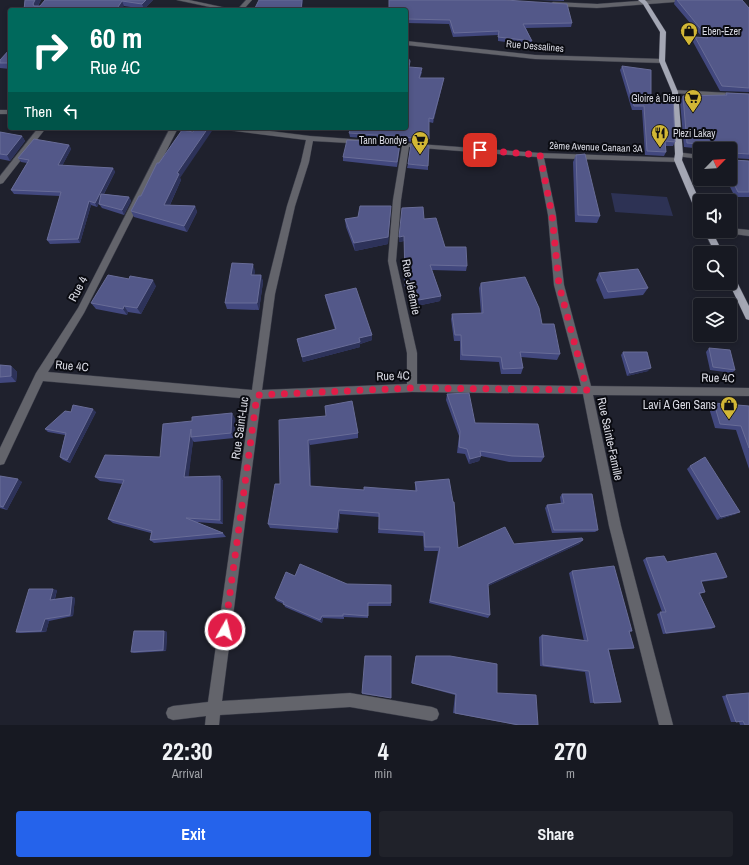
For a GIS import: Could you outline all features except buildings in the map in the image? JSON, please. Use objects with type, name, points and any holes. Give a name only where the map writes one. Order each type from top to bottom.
[{"type":"main road","points":[[643,2],[662,32],[662,62],[675,92],[679,157],[693,194]]},
{"type":"main road","points":[[737,290],[749,316]]},
{"type":"street","points":[[180,0],[222,8]]},
{"type":"street","points":[[242,8],[250,0]]},
{"type":"street","points":[[546,3],[597,6],[675,0]]},
{"type":"street","name":"Rue Dessalines","points":[[408,44],[470,49],[535,57],[662,62]]},
{"type":"street","points":[[675,92],[749,96]]},
{"type":"street","points":[[0,181],[40,130]]},
{"type":"street","name":"Rue 4","points":[[0,460],[40,376],[81,310],[173,130]]},
{"type":"street","name":"2ème Avenue Canaan 3A","points":[[244,130],[310,138],[540,155],[693,157]]},
{"type":"street","name":"Rue Saint-Luc","points":[[212,725],[270,294],[291,206],[305,162],[310,138]]},
{"type":"street","name":"Rue Jérémie","points":[[406,144],[397,200],[392,260],[412,353],[412,388]]},
{"type":"street","name":"Rue Sainte-Famille","points":[[540,155],[552,215],[559,285],[587,390],[615,526],[666,725]]},
{"type":"street","points":[[737,232],[749,234]]},
{"type":"street","name":"Rue 4C","points":[[40,376],[257,395],[412,388],[749,392]]},
{"type":"street","points":[[173,713],[214,708],[350,700],[432,714]]},
{"type":"shaded area","points":[[611,193],[667,197],[673,216],[615,212]]},
{"type":"place","name":"Eben-Ezer","points":[[689,46]]},
{"type":"place","name":"Gloire à Dieu","points":[[693,113]]},
{"type":"place","name":"Plezi Lakay","points":[[660,148]]},
{"type":"place","name":"Tann Bondye","points":[[420,155]]},
{"type":"place","name":"Lavi A Gen Sans","points":[[729,420]]},
{"type":"route","points":[[225,630],[257,395],[412,388],[587,390],[559,285],[552,215],[540,155],[480,150]]}]
